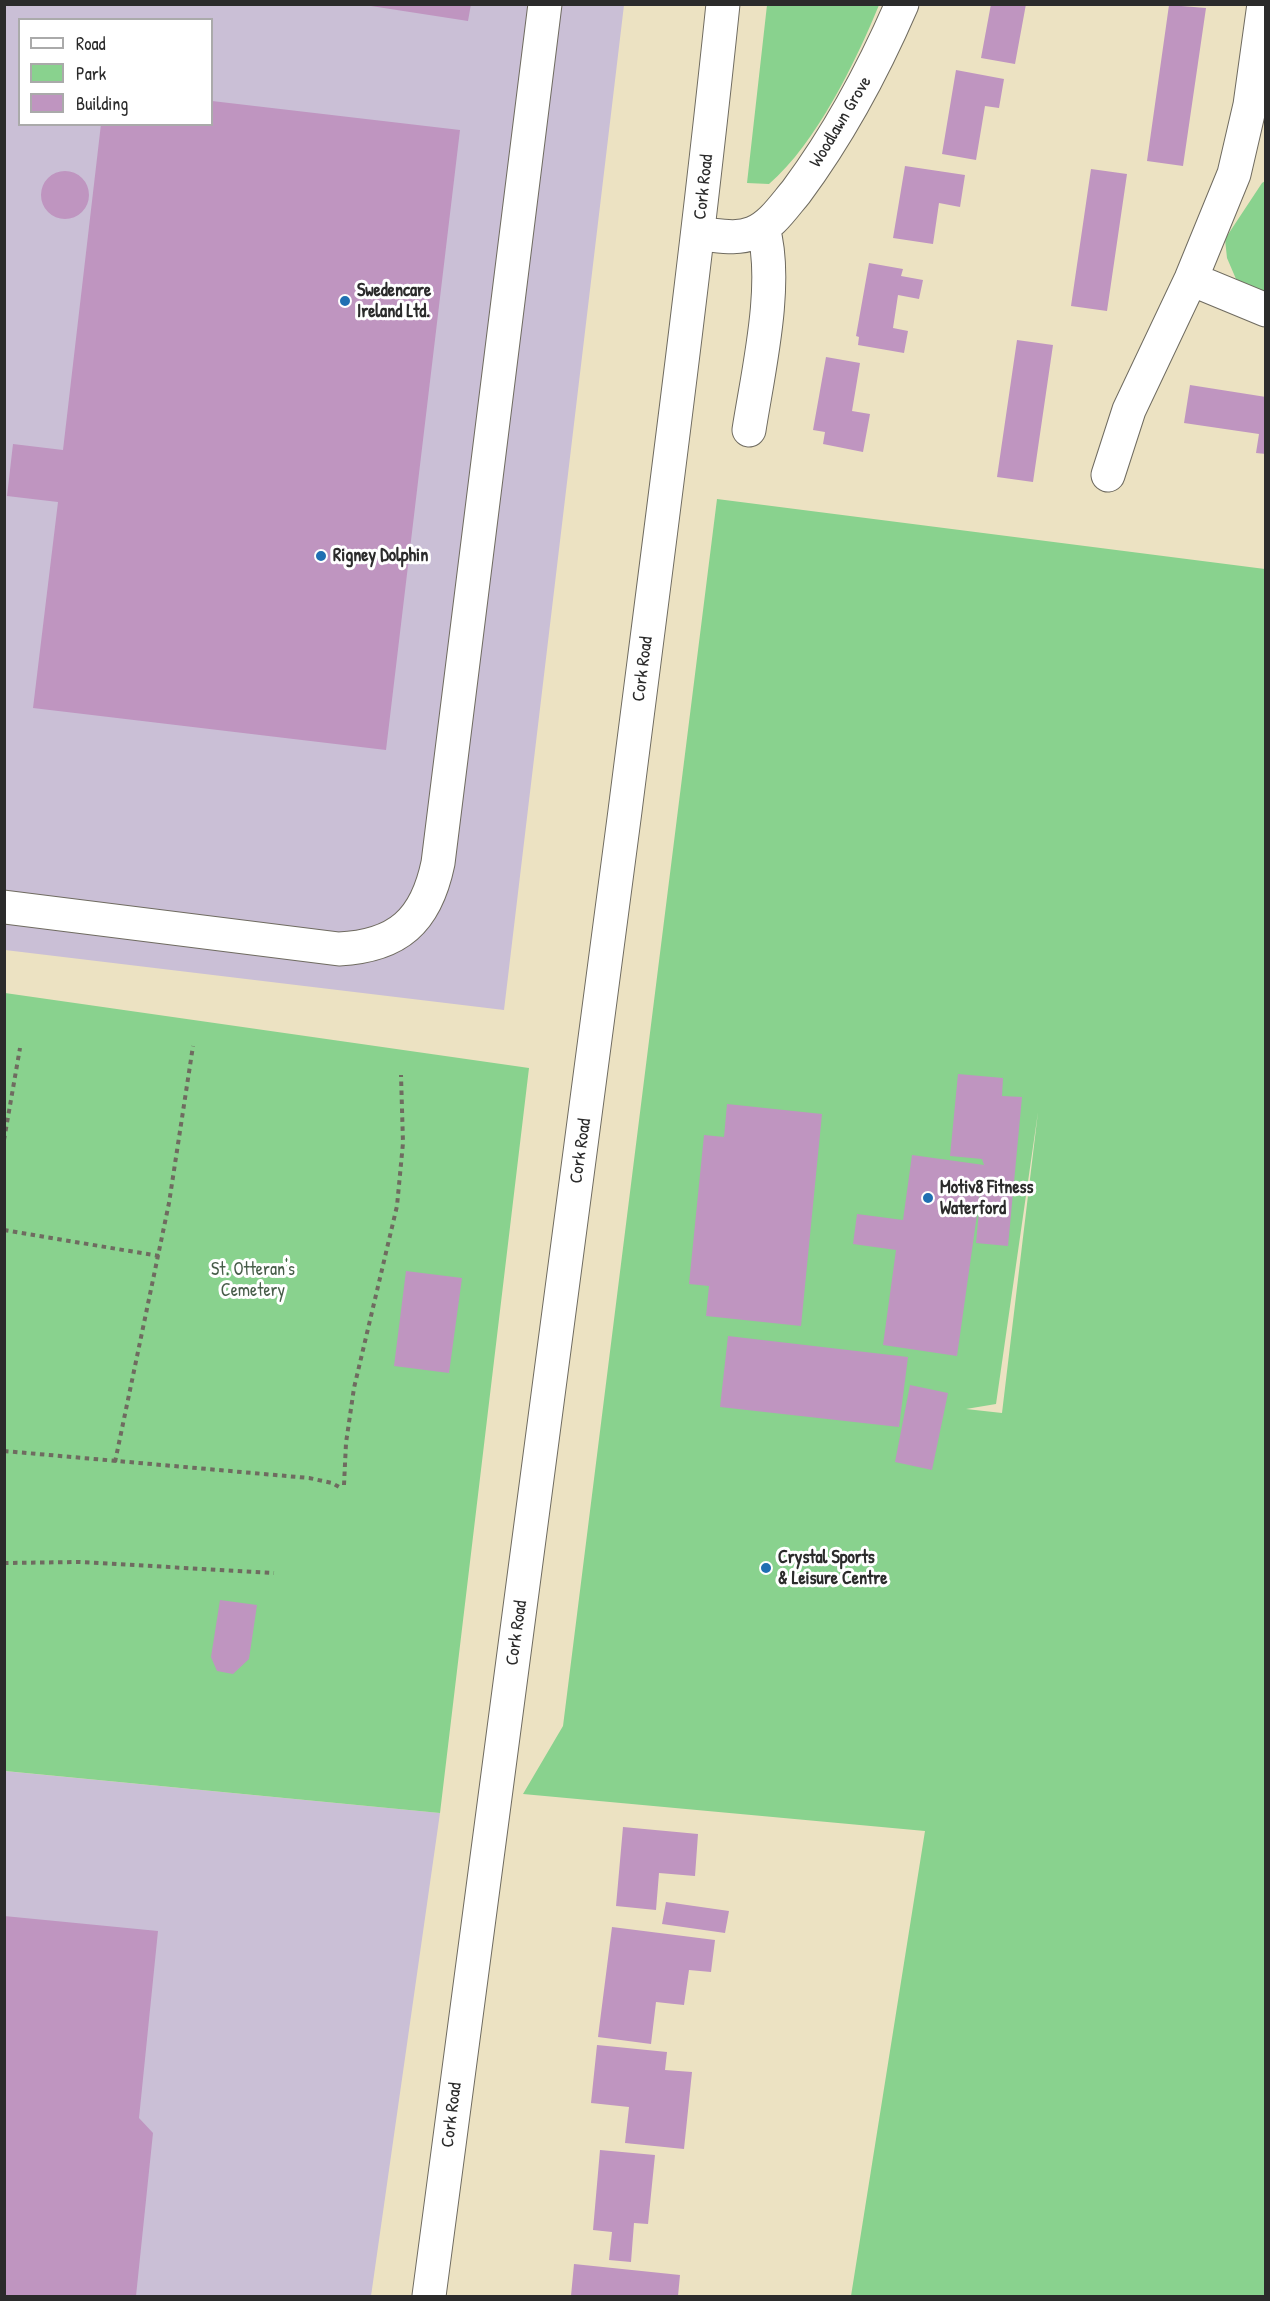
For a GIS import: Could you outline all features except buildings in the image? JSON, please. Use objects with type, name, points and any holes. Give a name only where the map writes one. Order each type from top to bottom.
[{"type":"main road","points":[[4,907],[339,949],[368,946],[381,942],[402,931],[420,913],[434,883],[438,863],[545,4]]},
{"type":"main road","name":"Cork Road","points":[[429,2296],[590,1085],[699,234],[723,4]]},
{"type":"main road","name":"Woodlawn Grove","points":[[699,234],[738,237],[763,228],[788,202],[835,134],[870,75],[902,4]]},
{"type":"main road","points":[[1108,475],[1129,410],[1191,279],[1225,199],[1253,152],[1264,4]]},
{"type":"main road","points":[[749,430],[767,295],[768,250],[763,228]]},
{"type":"main road","points":[[1191,279],[1266,310]]},
{"type":"path","points":[[115,1462],[159,1256],[179,1148],[193,1046]]},
{"type":"path","points":[[4,1140],[20,1048]]},
{"type":"path","points":[[4,1451],[309,1478],[341,1486],[354,1388],[397,1206],[403,1143],[401,1076]]},
{"type":"path","points":[[4,1230],[159,1256]]},
{"type":"path","points":[[4,1563],[103,1563],[274,1573]]},
{"type":"shaded area","points":[[5,5],[624,5],[504,1010],[5,950]]},
{"type":"shaded area","points":[[4,1771],[440,1813],[371,2296],[5,2296]]},
{"type":"green space","points":[[767,5],[879,5],[846,76],[803,147],[769,184],[747,183]]},
{"type":"green space","points":[[1265,181],[1265,294],[1236,279],[1227,258],[1225,239]]},
{"type":"green space","points":[[717,499],[1265,569],[1265,2296],[851,2296],[925,1831],[523,1794],[563,1726]],"holes":[[[1038,1112],[1002,1413],[966,1409],[996,1404]]]},
{"type":"green space","name":"St. Otteran's Cemetery","points":[[5,993],[529,1068],[440,1813],[5,1771]]},
{"type":"place","name":"Swedencare Ireland Ltd.","points":[[345,301]]},
{"type":"place","name":"Rigney Dolphin","points":[[321,556]]},
{"type":"place","name":"Motiv8 Fitness Waterford","points":[[928,1198]]},
{"type":"place","name":"Crystal Sports & Leisure Centre","points":[[766,1568]]}]
